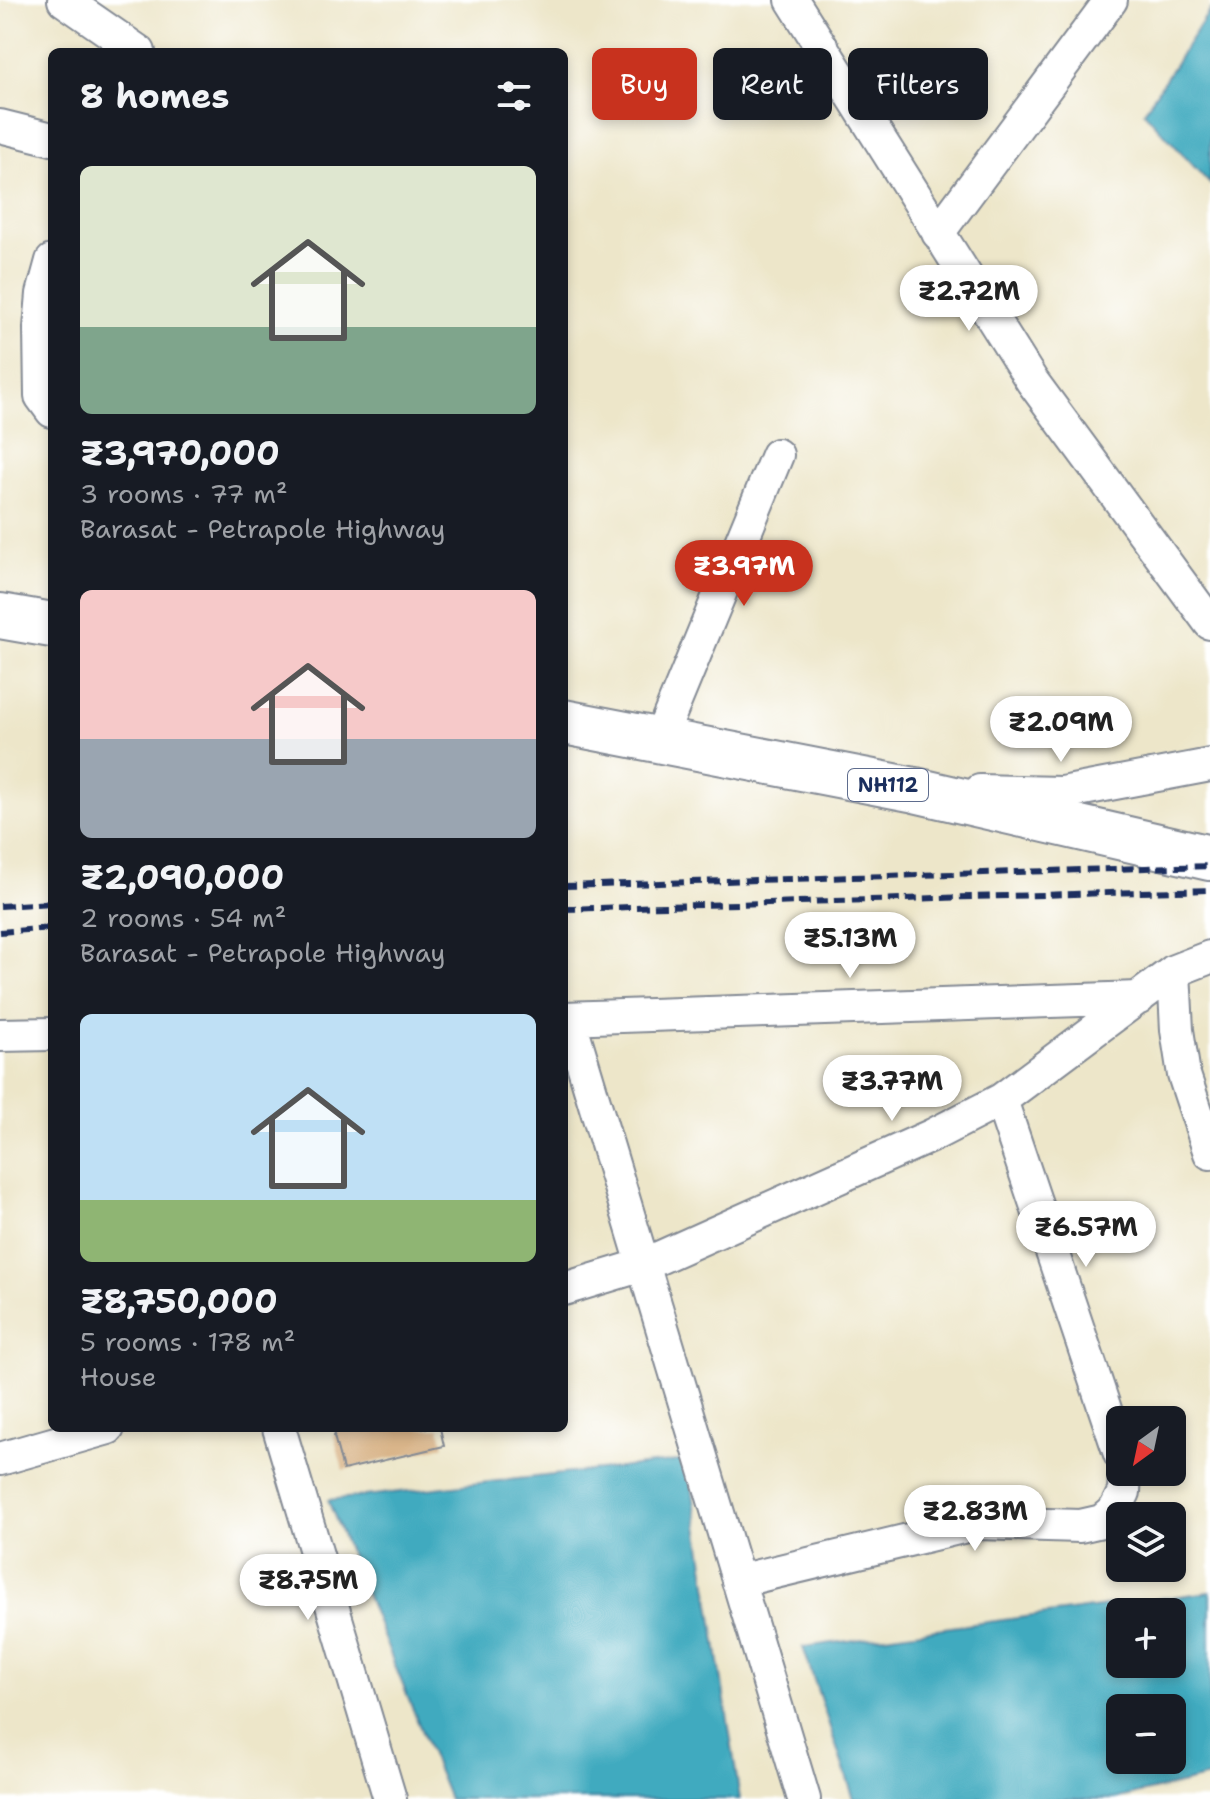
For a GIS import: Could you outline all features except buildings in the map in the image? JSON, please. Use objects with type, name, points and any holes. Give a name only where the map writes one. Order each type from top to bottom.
[{"type":"highway","points":[[0,616],[48,624]]},
{"type":"highway","name":"NH112","points":[[568,723],[915,790],[1210,858]]},
{"type":"street","points":[[64,0],[133,48]]},
{"type":"street","points":[[792,0],[1032,381],[1210,623]]},
{"type":"street","points":[[938,233],[1111,0]]},
{"type":"street","points":[[0,126],[48,138]]},
{"type":"street","points":[[48,276],[43,294],[40,375],[41,396],[48,406]]},
{"type":"street","points":[[659,741],[777,455]]},
{"type":"street","points":[[915,790],[1062,793],[1210,765]]},
{"type":"street","points":[[568,1288],[643,1265],[933,1135],[1001,1100],[1174,971],[1210,957]]},
{"type":"street","points":[[1174,971],[1177,1030],[1184,1075],[1210,1153]]},
{"type":"street","points":[[568,1018],[1139,998]]},
{"type":"street","points":[[568,1024],[804,1799]]},
{"type":"street","points":[[0,1035],[48,1034]]},
{"type":"street","points":[[1001,1100],[1106,1412]]},
{"type":"street","points":[[0,1459],[94,1432]]},
{"type":"street","points":[[280,1432],[390,1799]]},
{"type":"street","points":[[738,1581],[979,1523],[1080,1526],[1102,1521],[1115,1510],[1124,1486]]},
{"type":"water","points":[[1210,10],[1210,184],[1144,112]]},
{"type":"water","points":[[688,1460],[740,1799],[449,1799],[328,1500]]},
{"type":"water","points":[[1210,1592],[1210,1777],[1114,1799],[854,1799],[803,1647],[1106,1606],[1106,1678],[1186,1678],[1186,1598],[1166,1598]]},
{"type":"railway","points":[[568,886],[1210,866]]},
{"type":"railway","points":[[568,909],[1210,890]]},
{"type":"railway","points":[[0,906],[48,903]]},
{"type":"railway","points":[[0,932],[48,928]]}]
